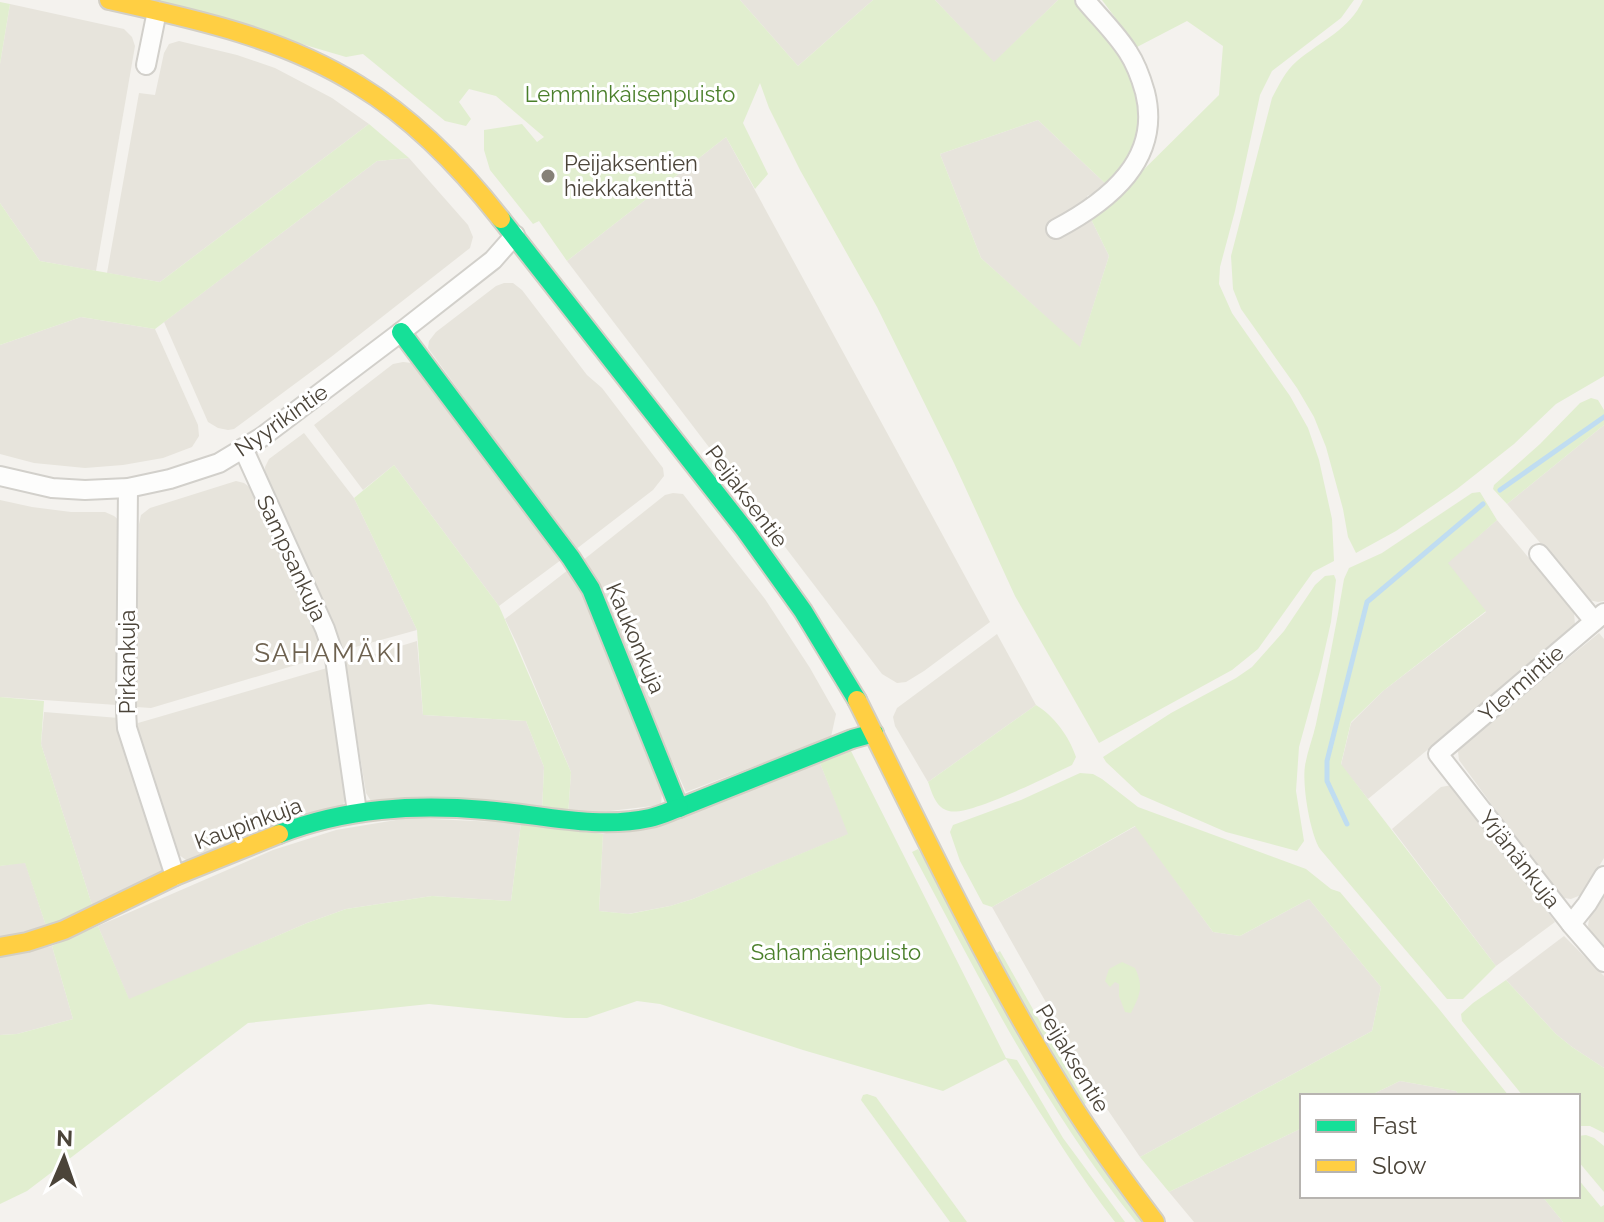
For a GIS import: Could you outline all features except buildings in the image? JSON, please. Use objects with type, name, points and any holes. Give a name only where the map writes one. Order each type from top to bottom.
[{"type":"street","name":"Peijaksentie","points":[[109,0],[261,39],[323,65],[360,86],[415,126],[488,200],[803,610],[833,656],[979,944],[1061,1090],[1155,1222]]},
{"type":"street","points":[[1056,229],[1114,190],[1136,163],[1148,136],[1147,100],[1130,54],[1085,0]]},
{"type":"street","points":[[146,65],[157,11]]},
{"type":"street","name":"Nyyrikintie","points":[[0,476],[52,488],[128,488],[170,479],[219,463],[262,437],[401,332],[493,260],[515,235]]},
{"type":"street","name":"Kaukonkuja","points":[[401,332],[591,589],[679,808]]},
{"type":"street","name":"Sampsankuja","points":[[243,448],[325,629],[335,659],[357,812]]},
{"type":"street","name":"Pirkankuja","points":[[128,488],[127,728],[175,876]]},
{"type":"street","points":[[1539,554],[1599,617]]},
{"type":"street","name":"Ylermintie","points":[[1438,754],[1599,617]]},
{"type":"street","points":[[679,808],[874,733]]},
{"type":"street","name":"Yrjänänkuja","points":[[1438,754],[1604,962]]},
{"type":"street","name":"Kaupinkuja","points":[[0,947],[64,930],[175,876],[290,830],[357,812],[420,806],[487,810],[563,820],[618,822],[651,818],[679,808]]},
{"type":"street","points":[[1571,924],[1604,876]]},
{"type":"shaded area","points":[[740,0],[873,0],[798,66]]},
{"type":"shaded area","points":[[935,0],[1058,0],[994,63]]},
{"type":"shaded area","points":[[10,4],[124,29],[135,46],[96,271],[40,261],[0,203],[0,64]]},
{"type":"shaded area","points":[[179,41],[275,68],[332,98],[369,124],[160,282],[107,273],[139,93],[155,95],[164,53],[169,44]]},
{"type":"shaded area","points":[[1038,120],[1109,187],[1087,196],[1089,215],[1109,256],[1080,348],[981,258],[940,154]]},
{"type":"shaded area","points":[[726,137],[990,622],[906,682],[897,683],[882,674],[567,261]]},
{"type":"shaded area","points":[[409,158],[468,225],[473,237],[470,248],[234,429],[218,428],[208,422],[164,322],[377,161]]},
{"type":"shaded area","points":[[504,283],[513,283],[522,290],[663,468],[664,476],[653,490],[575,550],[428,348],[436,332]]},
{"type":"shaded area","points":[[81,317],[155,329],[198,425],[199,436],[192,447],[163,458],[85,468],[34,463],[0,454],[0,345]]},
{"type":"shaded area","points":[[412,363],[561,560],[499,606],[394,465],[363,490],[314,425],[393,364]]},
{"type":"shaded area","points":[[1604,425],[1604,601],[1598,602],[1589,600],[1507,504]]},
{"type":"shaded area","points":[[304,433],[354,498],[417,630],[341,651],[265,475],[269,459]]},
{"type":"shaded area","points":[[236,481],[252,489],[326,656],[151,708],[136,707],[141,515],[150,508]]},
{"type":"shaded area","points":[[683,494],[765,599],[836,714],[831,737],[686,792],[582,561],[665,495]]},
{"type":"shaded area","points":[[0,500],[71,512],[105,512],[121,522],[117,705],[0,697]]},
{"type":"shaded area","points":[[1497,520],[1574,612],[1575,625],[1368,799],[1341,765],[1351,723],[1383,691],[1486,612],[1447,563]]},
{"type":"shaded area","points":[[568,570],[583,596],[662,793],[661,805],[568,816],[571,772],[505,619]]},
{"type":"shaded area","points":[[1599,633],[1604,639],[1604,858],[1581,895],[1571,899],[1555,891],[1459,760],[1458,752],[1460,746],[1506,706]]},
{"type":"shaded area","points":[[997,634],[1036,705],[928,782],[895,726],[893,717],[897,708]]},
{"type":"shaded area","points":[[417,641],[423,715],[526,721],[544,767],[542,811],[371,801],[366,793],[345,663]]},
{"type":"shaded area","points":[[327,668],[348,794],[341,809],[189,862],[179,855],[137,729],[138,723]]},
{"type":"shaded area","points":[[44,712],[119,718],[162,861],[163,871],[93,908],[41,744]]},
{"type":"shaded area","points":[[820,763],[849,834],[693,899],[628,914],[599,911],[603,834]]},
{"type":"shaded area","points":[[1452,785],[1555,922],[1496,966],[1392,829],[1441,787]]},
{"type":"shaded area","points":[[408,818],[521,823],[511,901],[432,896],[346,909],[129,1000],[98,926],[273,850],[336,830]]},
{"type":"shaded area","points":[[1136,826],[1213,932],[1240,936],[1309,899],[1381,987],[1372,1031],[1140,1157],[1103,1103],[992,907]]},
{"type":"shaded area","points":[[25,862],[47,929],[0,939],[0,866]]},
{"type":"shaded area","points":[[1604,894],[1604,952],[1588,926]]},
{"type":"shaded area","points":[[1564,936],[1604,976],[1604,1068],[1556,1034],[1506,980]]},
{"type":"shaded area","points":[[52,946],[73,1019],[17,1034],[0,1035],[0,956]]},
{"type":"shaded area","points":[[1400,1081],[1456,1091],[1458,1094],[1373,1094]]},
{"type":"shaded area","points":[[1300,1129],[1300,1198],[1544,1198],[1563,1222],[1194,1222],[1169,1192]]},
{"type":"green space","name":"Lemminkäisenpuisto","points":[[151,0],[740,0],[798,66],[873,0],[935,0],[994,62],[1058,0],[1081,0],[1124,58],[1142,98],[1142,137],[1109,187],[1038,120],[940,154],[981,258],[1080,347],[1109,256],[1089,215],[1116,197],[1219,95],[1223,46],[1187,21],[1137,47],[1102,0],[1354,0],[1341,18],[1272,71],[1260,95],[1220,267],[1219,284],[1232,313],[1290,396],[1308,428],[1319,460],[1332,519],[1334,561],[1313,572],[1258,649],[1232,670],[1099,743],[1015,596],[877,307],[800,170],[760,83],[743,123],[768,174],[755,189],[726,137],[567,261],[539,221],[533,224],[490,170],[484,150],[484,130],[522,124],[537,142],[544,137],[496,96],[469,89],[459,102],[471,119],[466,126],[445,121],[363,54],[346,57]]},
{"type":"green space","points":[[1363,0],[1604,0],[1604,376],[1556,404],[1514,444],[1457,489],[1396,531],[1356,553],[1348,537],[1326,447],[1314,417],[1241,309],[1233,289],[1231,256],[1272,98],[1293,65],[1343,27]]},
{"type":"green space","points":[[0,2],[10,4],[0,64]]},
{"type":"green space","points":[[369,124],[409,158],[377,161],[155,329],[81,317],[0,345],[0,203],[40,261],[160,282]]},
{"type":"green space","points":[[1591,398],[1598,400],[1604,410],[1604,425],[1507,504],[1493,489],[1494,485],[1580,403]]},
{"type":"green space","points":[[394,465],[499,606],[571,772],[568,816],[542,811],[544,767],[526,721],[423,715],[417,630],[354,498]]},
{"type":"green space","points":[[1480,492],[1497,520],[1448,563],[1486,611],[1383,691],[1351,722],[1341,764],[1496,966],[1463,999],[1447,999],[1320,849],[1310,821],[1304,774],[1344,579],[1349,568],[1382,553],[1472,493]]},
{"type":"green space","points":[[1334,575],[1331,622],[1299,747],[1296,791],[1304,841],[1297,851],[1226,832],[1141,795],[1106,762],[1103,757],[1171,713],[1252,667],[1284,631],[1315,585],[1325,576]]},
{"type":"green space","points":[[0,697],[44,701],[41,744],[93,908],[47,929],[25,863],[0,866]]},
{"type":"green space","points":[[1036,705],[1065,734],[1076,757],[1072,765],[973,808],[949,811],[941,807],[928,782]]},
{"type":"green space","name":"Sahamäenpuisto","points":[[850,749],[1006,1058],[1017,1060],[1063,1138],[1125,1222],[1115,1222],[1100,1202],[1006,1059],[943,1091],[660,1004],[637,1001],[587,1018],[429,1004],[248,1023],[27,1191],[0,1204],[0,1035],[17,1034],[73,1019],[52,946],[98,926],[129,999],[346,909],[432,896],[511,901],[521,823],[603,834],[599,911],[629,914],[670,906],[848,834],[820,763]]},
{"type":"green space","points":[[1080,773],[1093,774],[1138,807],[1306,869],[1331,889],[1340,892],[1507,1094],[1458,1094],[1456,1091],[1400,1081],[1373,1094],[1300,1094],[1300,1129],[1169,1192],[1140,1157],[1372,1031],[1381,987],[1309,899],[1240,936],[1213,932],[1135,826],[992,907],[983,904],[960,861],[950,832],[953,825],[1021,800]]},
{"type":"green space","points":[[918,849],[1143,1222],[1136,1222],[1103,1179],[1043,1089],[912,852]]},
{"type":"green space","points":[[1000,951],[1086,1103],[1081,1106],[995,954]]},
{"type":"green space","points":[[1122,962],[1135,968],[1140,986],[1131,1013],[1125,1012],[1119,996],[1119,984],[1115,982],[1110,987],[1105,981],[1109,969]]},
{"type":"green space","points":[[1506,980],[1556,1034],[1604,1068],[1604,1133],[1590,1126],[1580,1126],[1580,1094],[1521,1094],[1462,1021],[1461,1014]]},
{"type":"green space","points":[[867,1094],[876,1097],[967,1222],[950,1222],[861,1100]]},
{"type":"green space","points":[[1580,1136],[1594,1138],[1604,1146],[1604,1192],[1580,1163]]},
{"type":"green space","points":[[1580,1181],[1601,1207],[1604,1205],[1604,1222],[1563,1222],[1544,1198],[1580,1198]]},
{"type":"waterway","points":[[1500,490],[1604,417]]},
{"type":"waterway","points":[[1347,824],[1327,781],[1327,761],[1367,602],[1483,504]]},
{"type":"traffic: fast","points":[[501,219],[745,530],[803,611],[857,700]]},
{"type":"traffic: fast","points":[[401,332],[591,589],[679,808],[874,733]]},
{"type":"traffic: fast","points":[[279,834],[330,818],[407,808],[485,810],[588,822],[650,818],[679,808]]},
{"type":"traffic: slow","points":[[109,0],[269,42],[358,85],[417,129],[470,181],[501,219]]},
{"type":"traffic: slow","points":[[857,700],[953,894],[1030,1036],[1092,1136],[1155,1222]]},
{"type":"traffic: slow","points":[[0,947],[64,930],[175,876],[279,834]]},
{"type":"place","name":"Peijaksentien hiekkakenttä","points":[[548,176]]},
{"type":"district","name":"SAHAMÄKI","points":[[329,653]]}]
